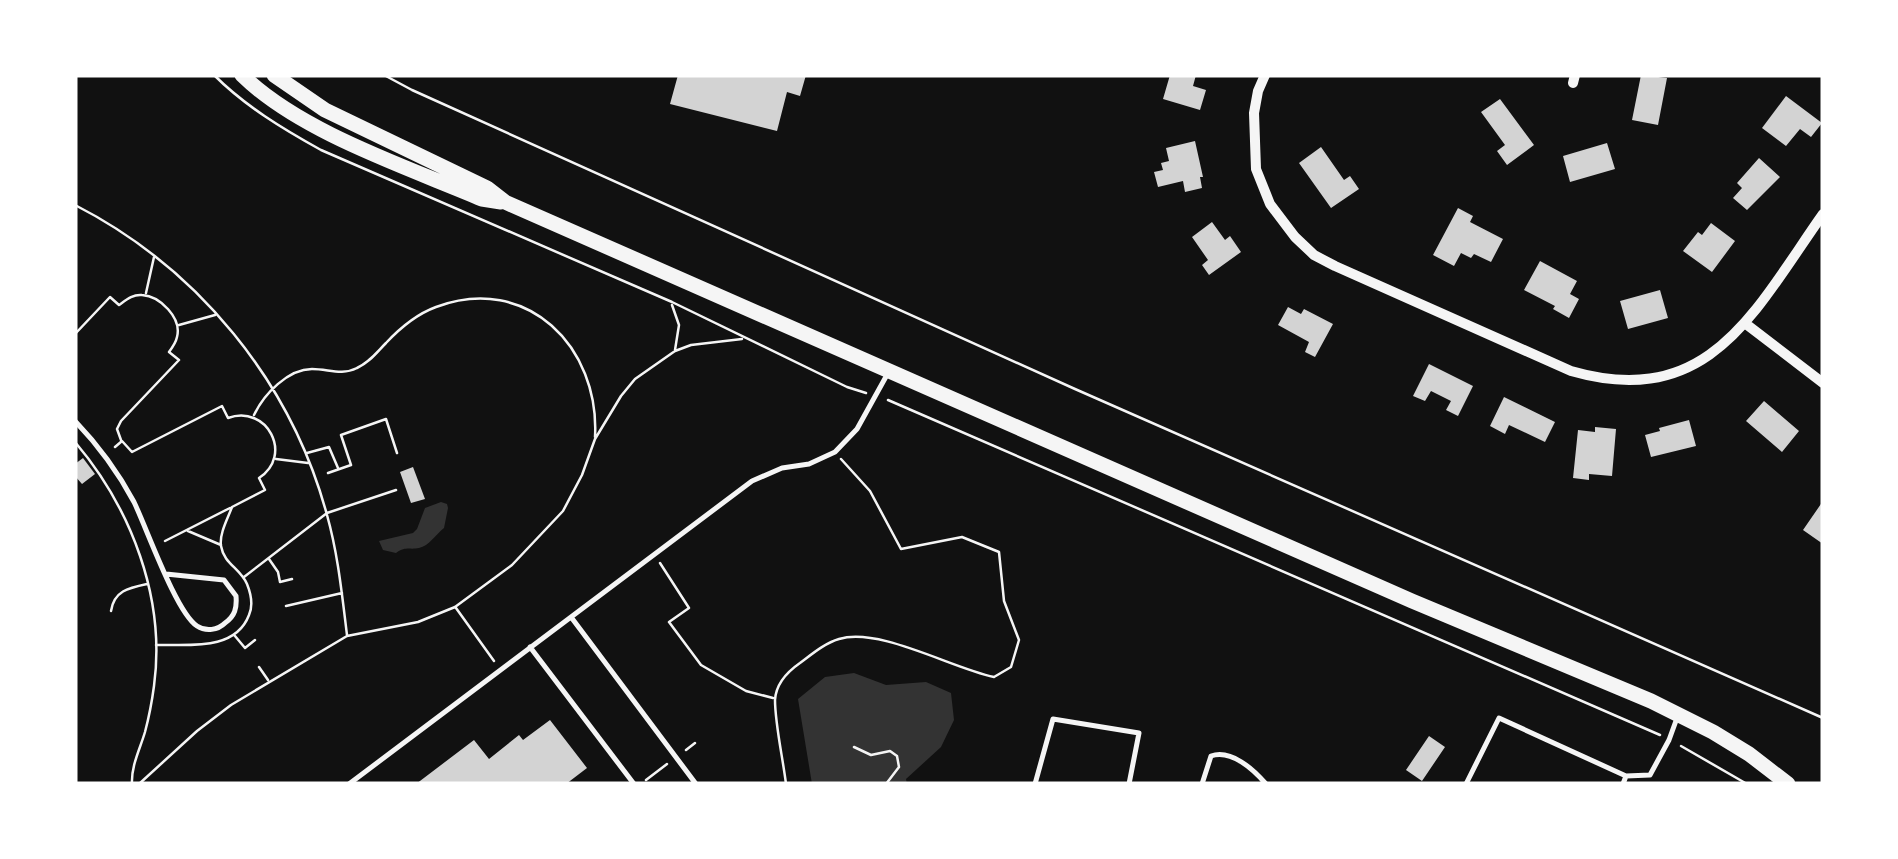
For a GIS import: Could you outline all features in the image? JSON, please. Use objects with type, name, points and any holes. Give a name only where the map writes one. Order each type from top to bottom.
[{"type":"main road","points":[[242,75],[293,112],[349,144],[482,199],[505,202]]},
{"type":"main road","points":[[274,75],[325,110],[487,188],[505,202],[1678,714],[1749,754],[1788,784]]},
{"type":"street","points":[[1265,75],[1254,113],[1254,151],[1262,187],[1295,237],[1336,266],[1571,371],[1636,380],[1675,372],[1706,358],[1746,324],[1823,214]]},
{"type":"street","points":[[1746,324],[1823,383]]},
{"type":"lane","points":[[349,784],[752,481],[836,452],[857,429],[890,371]]},
{"type":"lane","points":[[75,421],[105,454],[124,483],[166,574],[183,609],[198,627],[216,629],[234,613],[236,596],[224,580],[166,574]]},
{"type":"lane","points":[[571,617],[696,784]]},
{"type":"lane","points":[[530,647],[634,784]]},
{"type":"lane","points":[[1466,784],[1499,718],[1626,776],[1650,774],[1678,714]]},
{"type":"lane","points":[[1036,784],[1053,719],[1139,734],[1128,784]]},
{"type":"lane","points":[[1202,784],[1210,756],[1220,753],[1243,764],[1266,784]]},
{"type":"lane","points":[[1623,784],[1626,776]]},
{"type":"path","points":[[214,75],[274,122],[321,150],[672,302],[847,387]]},
{"type":"path","points":[[384,75],[1074,389],[1823,718]]},
{"type":"path","points":[[76,207],[113,226],[189,285],[250,354],[273,388],[306,454],[327,513],[347,636]]},
{"type":"path","points":[[146,295],[154,256]]},
{"type":"path","points":[[75,334],[110,297],[119,305],[132,296],[156,299],[178,326],[169,352],[179,360],[117,428],[132,452],[222,406],[228,418],[241,414],[261,421],[276,448],[271,468],[259,478],[265,490],[165,540]]},
{"type":"path","points":[[253,416],[273,388],[300,371],[342,373],[364,365],[417,316],[437,306],[470,300],[501,301],[536,314],[567,340],[578,356],[587,374],[596,414],[595,439]]},
{"type":"path","points":[[672,302],[679,325],[674,352]]},
{"type":"path","points":[[178,326],[217,314]]},
{"type":"path","points":[[139,784],[197,731],[269,681],[347,636],[418,622],[455,607],[512,565],[563,511],[582,476],[595,439],[636,379],[674,352],[692,345],[744,338]]},
{"type":"path","points":[[895,402],[1669,740],[1747,784]]},
{"type":"path","points":[[328,473],[351,465],[340,435],[386,419],[397,453]]},
{"type":"path","points":[[115,447],[122,441]]},
{"type":"path","points":[[75,442],[115,498],[148,584],[156,645],[153,694],[132,784]]},
{"type":"path","points":[[306,454],[329,447],[338,469]]},
{"type":"path","points":[[786,784],[775,698],[779,683],[791,669],[816,651],[842,638],[864,635],[994,678],[1011,666],[1018,640],[1004,601],[998,552],[962,537],[901,549],[870,492],[836,452]]},
{"type":"path","points":[[275,459],[309,464]]},
{"type":"path","points":[[243,578],[327,513],[396,490]]},
{"type":"path","points":[[156,645],[224,640],[244,626],[251,606],[250,595],[243,578],[227,564],[221,544],[232,508]]},
{"type":"path","points":[[186,530],[221,544]]},
{"type":"path","points":[[655,554],[689,608],[669,622],[700,665],[746,691],[775,698]]},
{"type":"path","points":[[268,558],[280,582],[292,579]]},
{"type":"path","points":[[111,611],[120,592],[148,584]]},
{"type":"path","points":[[286,606],[342,594]]},
{"type":"path","points":[[455,607],[494,661]]},
{"type":"path","points":[[234,635],[244,648],[256,640]]},
{"type":"path","points":[[259,667],[269,681]]},
{"type":"path","points":[[854,747],[870,754],[890,752],[897,756],[898,768],[886,784]]},
{"type":"shaded area","points":[[441,502],[448,508],[444,528],[429,542],[396,553],[383,550],[379,541],[413,533],[425,508]]},
{"type":"shaded area","points":[[854,673],[886,685],[926,682],[951,693],[954,720],[941,747],[906,779],[907,784],[812,784],[798,699],[825,677]]},
{"type":"building","points":[[678,75],[806,75],[800,96],[787,92],[777,131],[670,104]]},
{"type":"building","points":[[1170,75],[1196,75],[1193,86],[1206,90],[1200,110],[1163,99]]},
{"type":"building","points":[[1641,75],[1667,78],[1658,125],[1632,120]]},
{"type":"building","points":[[1786,96],[1822,123],[1811,137],[1800,129],[1786,146],[1762,128]]},
{"type":"building","points":[[1500,99],[1534,145],[1507,165],[1497,151],[1505,145],[1481,112]]},
{"type":"building","points":[[1195,141],[1202,188],[1185,192],[1183,181],[1158,187],[1154,172],[1163,170],[1161,163],[1169,161],[1166,148]]},
{"type":"building","points":[[1607,143],[1615,169],[1570,182],[1563,156]]},
{"type":"building","points":[[1321,147],[1344,180],[1350,176],[1359,189],[1331,208],[1299,163]]},
{"type":"building","points":[[1759,158],[1780,177],[1747,210],[1733,198],[1742,188],[1737,183]]},
{"type":"building","points":[[1458,208],[1473,216],[1470,222],[1503,239],[1491,262],[1461,253],[1454,266],[1433,255]]},
{"type":"building","points":[[1212,222],[1225,240],[1230,236],[1241,252],[1209,275],[1202,265],[1208,260],[1192,237]]},
{"type":"building","points":[[1711,223],[1735,241],[1712,272],[1683,251]]},
{"type":"building","points":[[1540,261],[1577,281],[1570,294],[1579,299],[1569,318],[1524,290]]},
{"type":"building","points":[[1660,290],[1668,318],[1628,329],[1620,301]]},
{"type":"building","points":[[1288,307],[1301,314],[1304,309],[1333,324],[1315,357],[1305,352],[1309,342],[1278,325]]},
{"type":"building","points":[[1429,364],[1473,386],[1458,416],[1446,410],[1451,401],[1431,391],[1425,401],[1413,396]]},
{"type":"building","points":[[1504,397],[1555,422],[1545,442],[1509,425],[1505,434],[1490,426]]},
{"type":"building","points":[[1764,401],[1799,431],[1782,452],[1746,421]]},
{"type":"building","points":[[1689,420],[1696,446],[1651,457],[1645,435]]},
{"type":"building","points":[[1595,427],[1616,429],[1612,476],[1589,474],[1589,480],[1573,478],[1578,430],[1595,432]]},
{"type":"building","points":[[83,458],[95,474],[82,484],[75,476],[75,464]]},
{"type":"building","points":[[413,467],[425,499],[411,503],[400,472]]},
{"type":"building","points":[[1823,501],[1823,544],[1803,530]]},
{"type":"building","points":[[550,720],[587,768],[566,784],[416,784],[474,740],[489,759],[519,735],[523,740]]},
{"type":"building","points":[[1429,736],[1445,747],[1422,781],[1406,770]]}]
